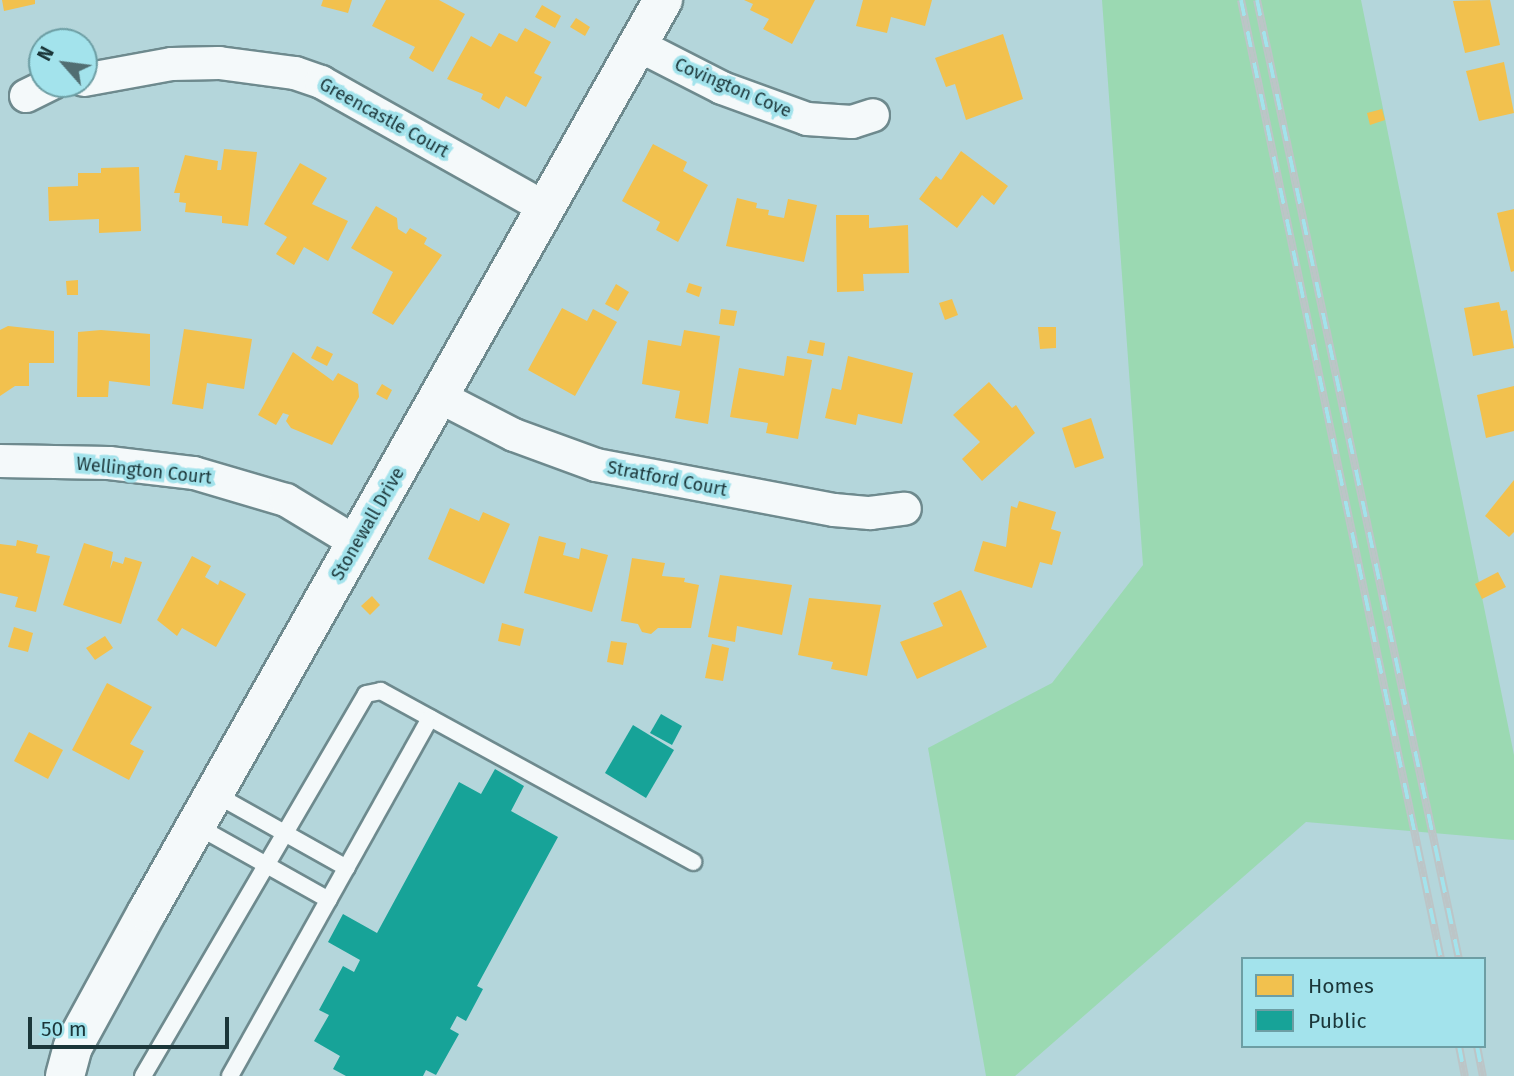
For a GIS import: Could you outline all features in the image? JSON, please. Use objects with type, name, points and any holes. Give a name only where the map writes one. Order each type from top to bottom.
[{"type":"street","name":"Stonewall Drive","points":[[43,1076],[69,1062],[206,810],[663,0]]},
{"type":"street","name":"Covington Cove","points":[[638,45],[722,88],[807,119],[852,122],[873,115]]},
{"type":"street","name":"Greencastle Court","points":[[98,77],[172,64],[219,62],[295,73],[321,82],[547,209]]},
{"type":"street","name":"Stratford Court","points":[[440,397],[514,435],[596,465],[834,510],[870,513],[905,509]]},
{"type":"street","name":"Wellington Court","points":[[0,461],[109,463],[194,473],[286,500],[357,542]]},
{"type":"lane","points":[[143,1076],[283,832],[366,694],[381,691],[693,862]]},
{"type":"lane","points":[[230,1076],[430,718]]},
{"type":"lane","points":[[206,810],[283,832],[347,868]]},
{"type":"lane","points":[[206,810],[265,863],[329,900]]},
{"type":"green space","points":[[1102,0],[1361,0],[1514,755],[1514,840],[1306,822],[1015,1076],[986,1076],[928,748],[1052,683],[1143,565]]},
{"type":"building: Homes","points":[[2,0],[35,0],[35,4],[4,11]]},
{"type":"building: Homes","points":[[323,0],[352,0],[348,13],[321,6]]},
{"type":"building: Homes","points":[[386,0],[439,0],[465,14],[433,72],[409,58],[415,47],[372,26]]},
{"type":"building: Homes","points":[[744,0],[815,0],[792,44],[763,29],[769,19],[750,10],[753,4]]},
{"type":"building: Homes","points":[[863,0],[932,0],[925,26],[891,17],[887,33],[856,26]]},
{"type":"building: Homes","points":[[1490,0],[1500,45],[1465,53],[1453,1]]},
{"type":"building: Homes","points":[[542,5],[561,16],[555,28],[535,17]]},
{"type":"building: Homes","points":[[576,18],[590,27],[585,36],[570,27]]},
{"type":"building: Homes","points":[[525,28],[551,42],[534,73],[542,77],[526,107],[506,96],[499,109],[481,99],[483,94],[447,79],[471,36],[491,47],[499,33],[517,42]]},
{"type":"building: Homes","points":[[1003,34],[1023,99],[966,120],[955,84],[946,87],[935,58]]},
{"type":"building: Homes","points":[[1504,62],[1514,113],[1479,121],[1466,71]]},
{"type":"building: Homes","points":[[1382,109],[1385,120],[1370,125],[1367,113]]},
{"type":"building: Homes","points":[[653,144],[687,162],[683,171],[708,185],[678,242],[656,230],[660,222],[622,201]]},
{"type":"building: Homes","points":[[224,149],[257,152],[248,226],[222,223],[222,216],[185,212],[186,203],[179,202],[180,193],[174,193],[185,155],[218,161],[217,170],[221,170]]},
{"type":"building: Homes","points":[[961,151],[1008,186],[994,205],[982,195],[957,228],[919,199],[936,176],[941,180]]},
{"type":"building: Homes","points":[[300,163],[327,178],[312,204],[348,221],[328,261],[304,247],[294,265],[276,254],[287,237],[264,224]]},
{"type":"building: Homes","points":[[139,167],[141,231],[99,233],[99,219],[49,221],[48,187],[78,186],[78,173],[101,173],[101,168]]},
{"type":"building: Homes","points":[[737,198],[757,203],[756,208],[769,210],[768,215],[784,218],[788,199],[817,205],[804,262],[726,246]]},
{"type":"building: Homes","points":[[376,206],[397,218],[398,229],[406,234],[410,228],[427,238],[424,244],[442,255],[393,325],[372,313],[393,272],[351,248]]},
{"type":"building: Homes","points":[[1514,209],[1514,271],[1511,272],[1497,213]]},
{"type":"building: Homes","points":[[836,215],[869,215],[869,228],[908,225],[909,273],[863,274],[864,291],[837,292]]},
{"type":"building: Homes","points":[[78,280],[78,295],[67,295],[66,281]]},
{"type":"building: Homes","points":[[689,283],[702,287],[699,297],[686,292]]},
{"type":"building: Homes","points":[[616,284],[629,292],[618,311],[605,304]]},
{"type":"building: Homes","points":[[952,299],[958,315],[945,320],[939,303]]},
{"type":"building: Homes","points":[[1499,302],[1501,311],[1507,310],[1514,348],[1473,356],[1464,308]]},
{"type":"building: Homes","points":[[562,308],[587,321],[593,309],[617,322],[575,396],[528,370]]},
{"type":"building: Homes","points":[[721,309],[737,311],[734,326],[719,324]]},
{"type":"building: Homes","points":[[8,326],[54,331],[54,363],[29,363],[29,386],[15,386],[0,396],[0,330]]},
{"type":"building: Homes","points":[[1038,327],[1056,327],[1056,348],[1040,349]]},
{"type":"building: Homes","points":[[184,329],[252,339],[244,389],[207,383],[203,409],[172,404]]},
{"type":"building: Homes","points":[[101,330],[150,334],[150,386],[109,381],[108,397],[77,397],[78,332]]},
{"type":"building: Homes","points":[[684,330],[720,336],[708,424],[675,418],[680,391],[642,384],[648,340],[681,346]]},
{"type":"building: Homes","points":[[810,340],[825,343],[823,356],[807,353]]},
{"type":"building: Homes","points":[[317,346],[333,354],[327,366],[311,358]]},
{"type":"building: Homes","points":[[293,352],[333,381],[338,373],[358,384],[359,397],[332,445],[291,428],[286,421],[289,415],[283,413],[276,425],[258,415]]},
{"type":"building: Homes","points":[[787,356],[812,360],[798,439],[766,433],[768,423],[730,417],[739,368],[784,376]]},
{"type":"building: Homes","points":[[848,356],[913,373],[902,424],[858,414],[856,425],[825,418],[832,388],[841,390]]},
{"type":"building: Homes","points":[[989,382],[1012,408],[1016,405],[1035,433],[982,481],[962,459],[980,442],[953,415]]},
{"type":"building: Homes","points":[[382,384],[392,390],[387,400],[376,394]]},
{"type":"building: Homes","points":[[1514,386],[1514,431],[1486,438],[1477,395]]},
{"type":"building: Homes","points":[[1091,418],[1104,458],[1075,468],[1062,428]]},
{"type":"building: Homes","points":[[1514,480],[1514,532],[1509,537],[1485,516]]},
{"type":"building: Homes","points":[[1019,501],[1056,512],[1051,529],[1061,532],[1052,565],[1040,562],[1032,588],[974,571],[983,541],[1006,547],[1011,506],[1017,508]]},
{"type":"building: Homes","points":[[450,508],[479,521],[483,512],[510,524],[484,584],[428,559]]},
{"type":"building: Homes","points":[[539,536],[566,543],[563,555],[579,559],[581,548],[608,555],[592,612],[524,593]]},
{"type":"building: Homes","points":[[17,540],[38,545],[36,553],[50,556],[36,612],[15,607],[18,597],[0,593],[0,544],[16,546]]},
{"type":"building: Homes","points":[[84,543],[113,552],[110,569],[113,561],[123,564],[125,557],[142,562],[121,624],[63,605]]},
{"type":"building: Homes","points":[[192,556],[211,566],[205,577],[218,585],[220,580],[246,594],[216,647],[182,628],[177,636],[157,620]]},
{"type":"building: Homes","points":[[632,558],[665,563],[662,576],[685,578],[684,582],[699,585],[691,628],[658,628],[651,634],[642,632],[638,624],[621,621]]},
{"type":"building: Homes","points":[[1498,572],[1506,587],[1482,599],[1475,584]]},
{"type":"building: Homes","points":[[720,575],[792,585],[782,635],[737,626],[735,642],[708,637]]},
{"type":"building: Homes","points":[[961,590],[987,647],[917,679],[900,642],[943,626],[933,603]]},
{"type":"building: Homes","points":[[372,596],[380,605],[370,615],[361,606]]},
{"type":"building: Homes","points":[[809,598],[881,605],[867,676],[831,669],[833,662],[798,655]]},
{"type":"building: Homes","points":[[502,623],[524,629],[520,646],[498,641]]},
{"type":"building: Homes","points":[[14,627],[33,633],[28,652],[8,647]]},
{"type":"building: Homes","points":[[105,636],[113,648],[95,660],[86,648]]},
{"type":"building: Homes","points":[[611,641],[627,643],[623,665],[607,662]]},
{"type":"building: Homes","points":[[712,644],[729,648],[723,681],[705,678]]},
{"type":"building: Homes","points":[[107,683],[152,707],[130,744],[144,751],[129,780],[72,750]]},
{"type":"building: Homes","points":[[29,732],[63,750],[48,779],[14,761]]},
{"type":"building: Public","points":[[661,714],[682,726],[672,745],[650,733]]},
{"type":"building: Public","points":[[633,725],[674,750],[646,798],[605,773]]},
{"type":"building: Public","points":[[495,769],[524,786],[511,811],[558,837],[477,986],[483,989],[466,1021],[457,1016],[450,1029],[459,1034],[436,1075],[426,1070],[423,1076],[346,1076],[333,1069],[340,1056],[314,1041],[329,1015],[319,1010],[343,966],[354,972],[360,960],[328,942],[343,914],[377,933],[459,782],[481,794]]},
{"type":"railway","points":[[1241,0],[1441,957]]},
{"type":"railway","points":[[1257,0],[1459,957]]},
{"type":"railway","points":[[1459,1048],[1465,1076]]},
{"type":"railway","points":[[1477,1048],[1483,1076]]}]
